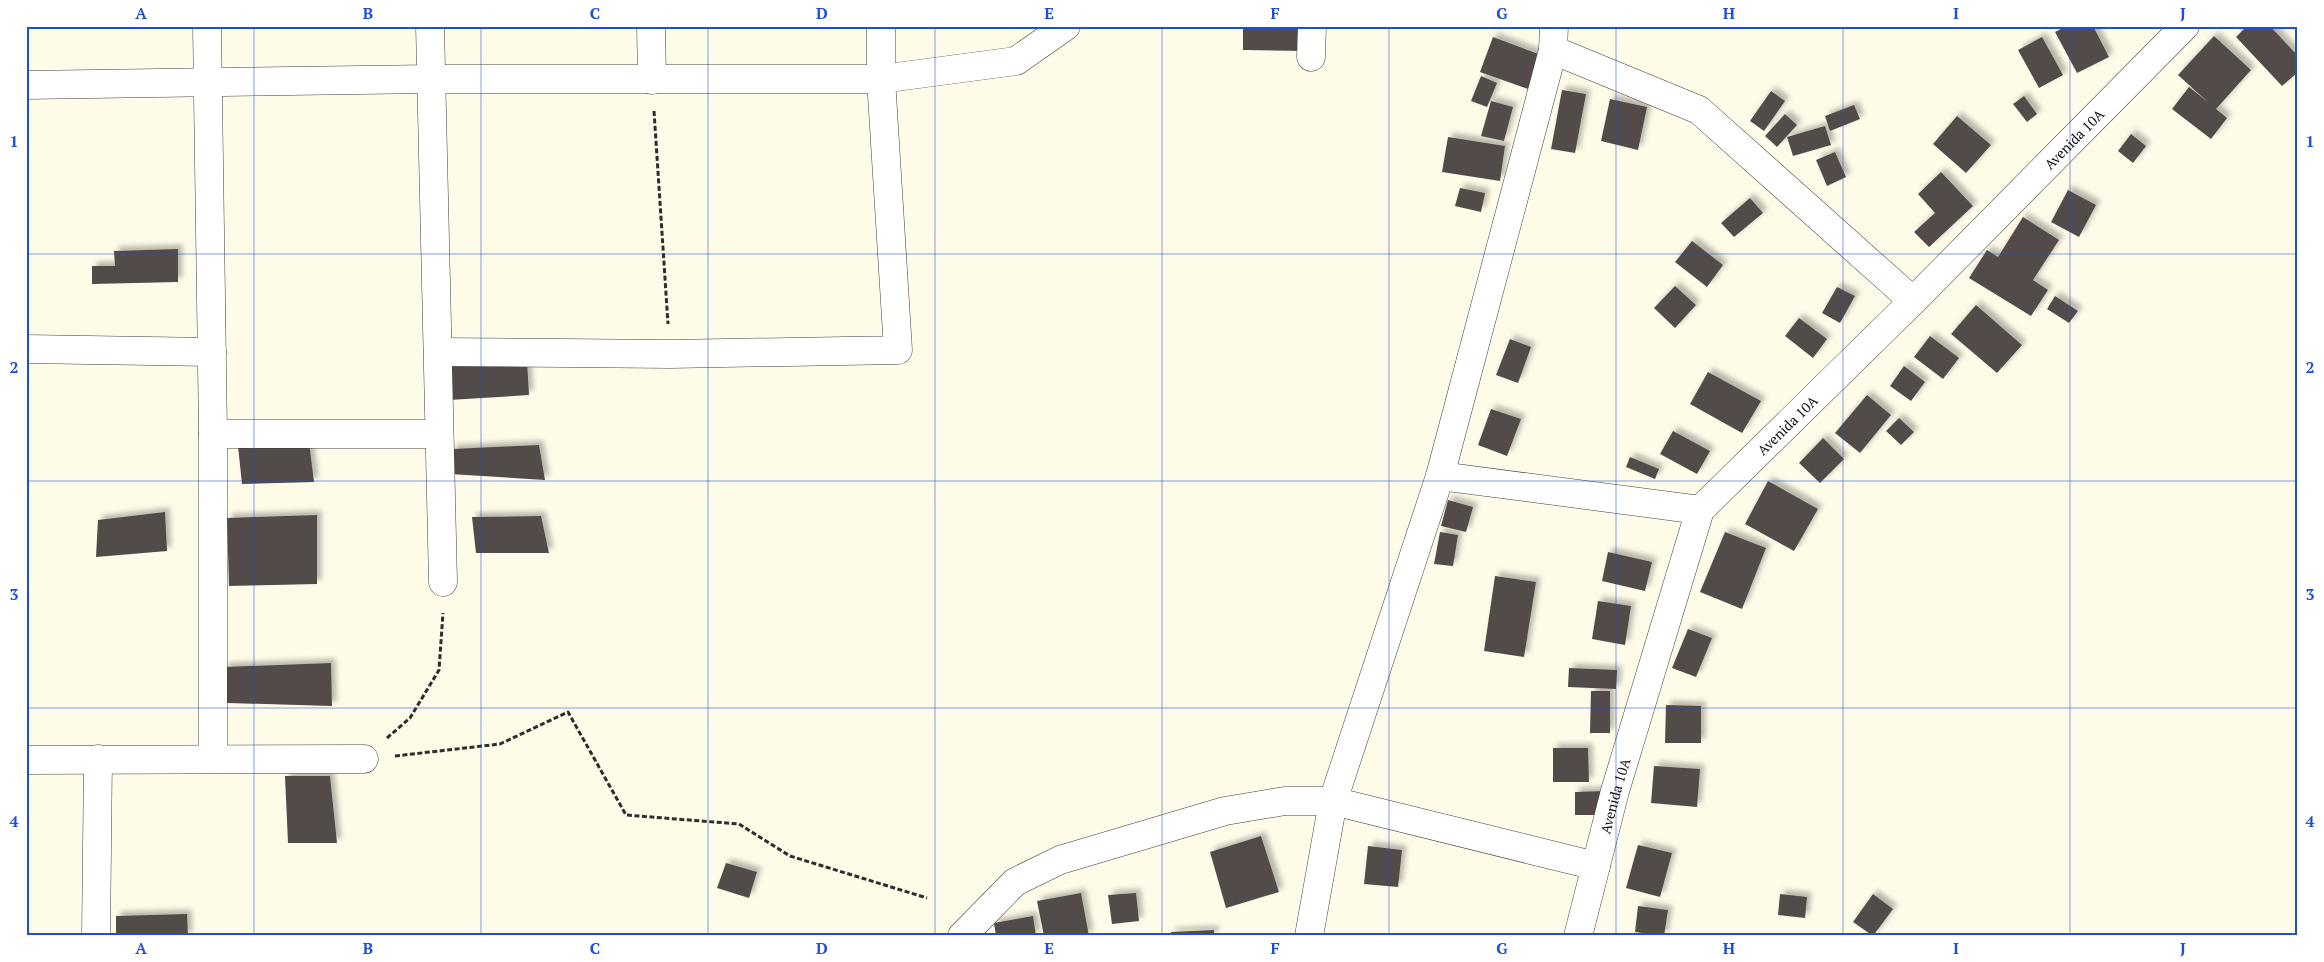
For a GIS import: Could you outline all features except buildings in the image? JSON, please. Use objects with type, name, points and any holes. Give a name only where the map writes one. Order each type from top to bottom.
[{"type":"street","points":[[208,26],[213,434],[213,758]]},
{"type":"street","points":[[430,26],[443,582]]},
{"type":"street","points":[[652,26],[652,80]]},
{"type":"street","points":[[438,352],[670,354],[898,350],[881,79],[881,26]]},
{"type":"street","points":[[26,85],[431,79],[881,79],[1016,62],[1066,26]]},
{"type":"street","points":[[1312,26],[1312,57]]},
{"type":"street","name":"Avenida 10A","points":[[1578,936],[1615,791],[1700,510],[1913,300],[2186,26]]},
{"type":"street","points":[[1309,936],[1333,802],[1440,476],[1553,38],[1699,110],[1913,300]]},
{"type":"street","points":[[26,349],[212,352]]},
{"type":"street","points":[[213,434],[439,434]]},
{"type":"street","points":[[1440,476],[1700,510]]},
{"type":"street","points":[[96,936],[98,759]]},
{"type":"street","points":[[26,760],[364,759]]},
{"type":"street","points":[[962,936],[1015,882],[1060,860],[1225,811],[1285,801],[1333,802],[1596,866]]},
{"type":"path","points":[[652,80],[670,354]]},
{"type":"path","points":[[364,759],[410,718],[439,670],[443,620],[443,582]]},
{"type":"path","points":[[364,759],[500,744],[568,712],[626,814],[739,824],[790,856],[927,898]]}]
